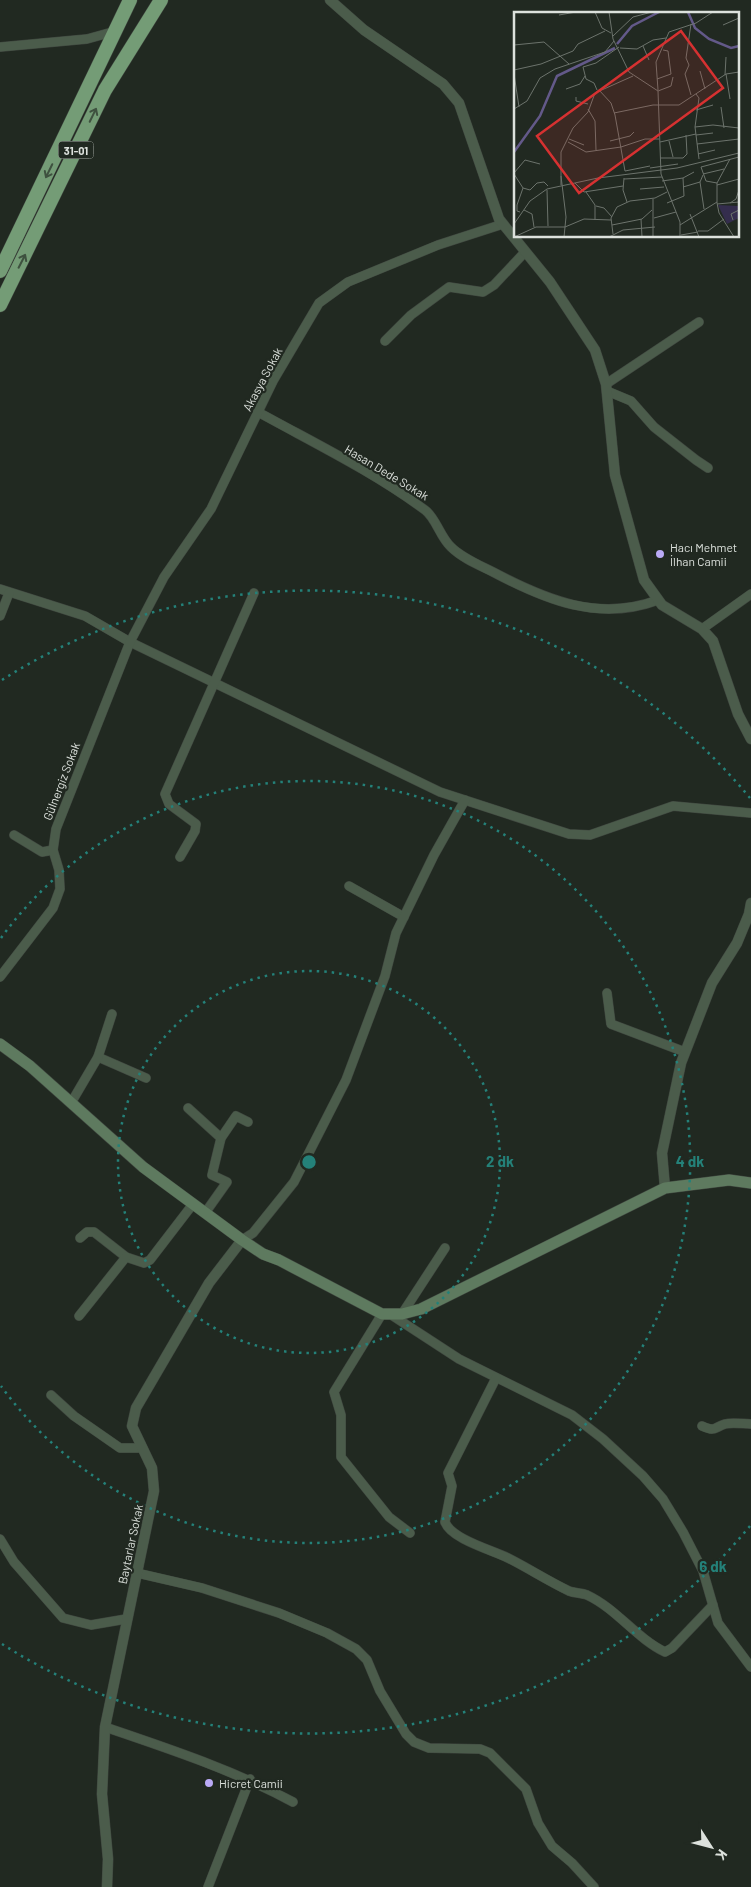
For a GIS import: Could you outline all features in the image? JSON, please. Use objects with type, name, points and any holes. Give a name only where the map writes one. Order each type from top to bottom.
[{"type":"highway","name":"31-01","points":[[0,271],[130,0]]},
{"type":"highway","name":"31-01","points":[[0,305],[105,90],[161,0]]},
{"type":"main road","points":[[0,1044],[30,1066],[143,1167],[242,1240],[263,1254],[279,1260],[386,1314],[402,1314],[421,1309],[665,1188],[729,1180],[751,1183]]},
{"type":"street","points":[[330,0],[364,30],[443,84],[459,103],[503,224],[550,282],[595,350],[607,388],[615,475],[644,580],[662,605],[702,629],[713,641],[738,714],[751,739]]},
{"type":"street","points":[[0,47],[87,39],[116,31]]},
{"type":"street","name":"Akasya Sokak","points":[[130,642],[164,577],[211,509],[273,381],[319,303],[348,282],[438,245],[503,224]]},
{"type":"street","points":[[385,341],[411,315],[448,287],[483,292],[494,285],[525,252]]},
{"type":"street","points":[[607,388],[699,322]]},
{"type":"street","points":[[607,388],[631,402],[654,427],[708,468]]},
{"type":"street","name":"Hasan Dede Sokak","points":[[258,412],[359,468],[427,511],[451,547],[464,557],[517,585],[550,600],[606,611],[638,608],[658,600]]},
{"type":"street","points":[[0,616],[4,591],[85,616],[130,642],[440,792],[569,834],[590,835],[673,806],[751,813]]},
{"type":"street","points":[[180,857],[196,824],[169,804],[165,794],[254,594]]},
{"type":"street","points":[[702,629],[751,594]]},
{"type":"street","name":"Gülnergiz Sokak","points":[[0,977],[53,908],[60,889],[59,870],[53,850],[56,829],[72,784],[130,642]]},
{"type":"street","points":[[242,1240],[253,1233],[294,1182],[342,1089],[385,976],[396,933],[434,855],[465,800]]},
{"type":"street","points":[[14,834],[42,852],[53,850]]},
{"type":"street","points":[[349,886],[404,918]]},
{"type":"street","points":[[665,1188],[662,1153],[681,1063],[712,983],[737,943],[749,914],[751,903]]},
{"type":"street","points":[[607,993],[611,1024],[685,1052]]},
{"type":"street","points":[[71,1103],[98,1057],[112,1014]]},
{"type":"street","points":[[98,1057],[146,1078]]},
{"type":"street","points":[[188,1108],[221,1138]]},
{"type":"street","points":[[205,1213],[227,1182],[212,1175],[221,1138],[236,1116],[248,1122]]},
{"type":"street","points":[[80,1238],[87,1232],[94,1232],[126,1257],[144,1263],[150,1260],[193,1204]]},
{"type":"street","name":"Baytarlar Sokak","points":[[107,1887],[108,1859],[102,1794],[105,1728],[126,1619],[154,1491],[152,1468],[132,1426],[136,1408],[209,1283],[242,1240]]},
{"type":"street","points":[[402,1314],[445,1248]]},
{"type":"street","points":[[79,1316],[126,1257]]},
{"type":"street","points":[[410,1533],[389,1517],[341,1457],[341,1415],[334,1392],[386,1314],[459,1359],[572,1415],[603,1439],[643,1476],[663,1499],[683,1532],[703,1571],[718,1623],[751,1667]]},
{"type":"street","points":[[496,1378],[448,1474],[452,1486],[445,1522],[447,1527],[469,1542],[508,1558],[569,1591],[587,1595],[624,1620],[655,1647],[665,1652],[672,1648],[713,1605]]},
{"type":"street","points":[[51,1395],[74,1416],[120,1448],[141,1448]]},
{"type":"street","points":[[702,1426],[711,1430],[718,1429],[726,1424],[751,1424]]},
{"type":"street","points":[[0,1539],[14,1562],[63,1618],[92,1625],[126,1619]]},
{"type":"street","points":[[137,1572],[202,1588],[279,1613],[327,1633],[356,1649],[368,1660],[380,1691],[406,1734],[414,1742],[429,1748],[480,1750],[490,1753],[526,1789],[538,1823],[552,1846],[572,1863],[594,1887]]},
{"type":"street","points":[[105,1728],[195,1757],[250,1780],[293,1802]]},
{"type":"street","points":[[208,1887],[250,1780]]},
{"type":"place","name":"Hacı Mehmet İlhan Camii","points":[[660,554]]},
{"type":"place","name":"Hicret Camii","points":[[209,1783]]}]
